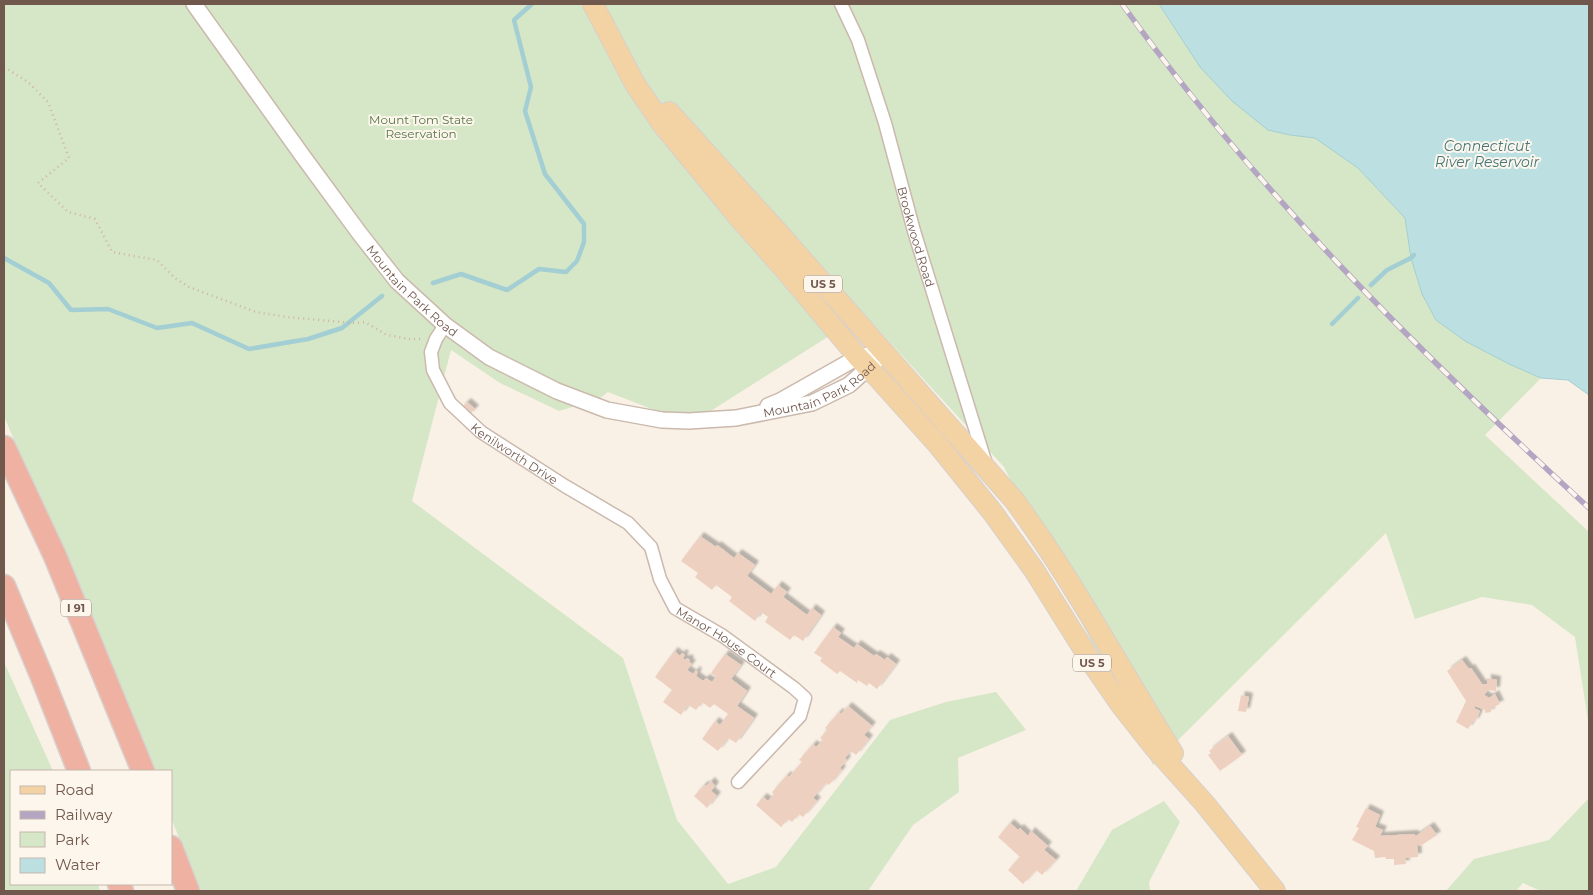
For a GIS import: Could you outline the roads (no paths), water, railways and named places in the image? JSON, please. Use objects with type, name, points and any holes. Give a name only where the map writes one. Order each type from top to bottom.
[{"type":"highway","name":"I 91","points":[[4,447],[55,556],[143,770]]},
{"type":"highway","points":[[4,586],[79,770]]},
{"type":"highway","points":[[172,850],[188,891]]},
{"type":"main road","name":"US 5","points":[[593,4],[635,84],[663,125],[740,219],[864,363],[939,446],[994,513],[1034,570],[1094,666],[1121,705],[1275,891]]},
{"type":"main road","name":"US 5","points":[[618,52],[680,126],[776,230],[1014,500],[1043,542],[1204,804]]},
{"type":"street","name":"Mountain Park Road","points":[[194,4],[367,242],[397,280],[445,325],[489,357],[557,391],[607,410],[662,420],[717,420],[736,418],[780,401],[884,352]]},
{"type":"street","name":"Brookwood Road","points":[[840,4],[858,40],[885,123],[914,231],[988,471]]},
{"type":"street","name":"Kenilworth Drive","points":[[445,325],[436,339],[431,352],[433,370],[450,403],[481,432],[565,486],[628,523],[651,547]]},
{"type":"street","name":"Manor House Court","points":[[651,547],[660,579],[675,608],[723,636],[806,698],[800,716],[738,782]]},
{"type":"water","name":"Connecticut River Reservoir","points":[[1159,4],[1589,4],[1589,395],[1568,380],[1541,378],[1509,364],[1465,341],[1436,320],[1422,294],[1411,258],[1405,218],[1358,168],[1315,138],[1268,130],[1232,101],[1200,67]]},
{"type":"waterway","points":[[433,283],[461,274],[507,290],[539,269],[566,272],[577,261],[584,242],[584,224],[545,174],[525,111],[531,87],[514,20],[532,4]]},
{"type":"waterway","points":[[1371,285],[1387,270],[1414,255]]},
{"type":"waterway","points":[[4,258],[49,283],[71,310],[108,309],[157,328],[192,323],[249,349],[308,339],[342,328],[382,296]]},
{"type":"waterway","points":[[1332,324],[1358,298]]},
{"type":"railway","points":[[1122,4],[1228,140],[1342,268],[1402,330],[1589,508]]},
{"type":"park label","name":"Mount Tom State Reservation","points":[[421,126]]}]
